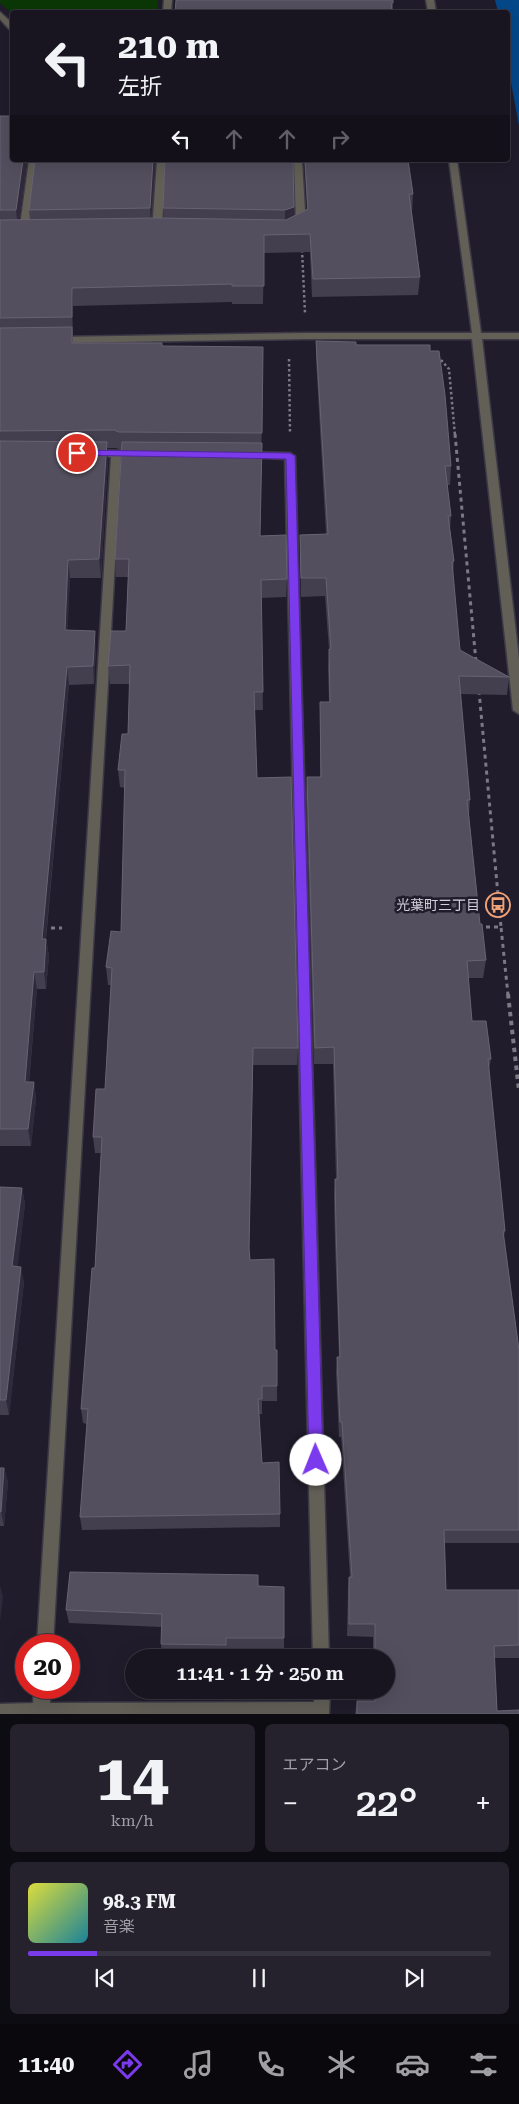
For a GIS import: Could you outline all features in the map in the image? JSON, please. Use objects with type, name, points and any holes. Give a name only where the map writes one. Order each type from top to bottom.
[{"type":"street","points":[[0,14],[10,24]]},
{"type":"street","points":[[24,233],[33,162]]},
{"type":"street","points":[[158,231],[161,162]]},
{"type":"street","points":[[286,233],[301,227],[298,162]]},
{"type":"street","points":[[453,162],[478,336],[519,710]]},
{"type":"street","points":[[49,340],[288,338],[306,336],[517,336]]},
{"type":"street","points":[[77,453],[154,454]]},
{"type":"street","points":[[46,1634],[116,453]]},
{"type":"street","points":[[232,455],[290,456],[321,1649]]},
{"type":"street","points":[[41,1713],[42,1699]]},
{"type":"street","points":[[0,1712],[322,1710],[322,1699]]},
{"type":"path","points":[[301,227],[306,336]]},
{"type":"path","points":[[288,338],[290,456]]},
{"type":"path","points":[[435,356],[449,369],[477,670]]},
{"type":"path","points":[[478,690],[500,927]]},
{"type":"green space","points":[[0,0],[158,0],[157,10],[10,11],[0,3]]},
{"type":"water","points":[[495,0],[519,0],[519,126],[510,77],[510,10],[498,10]]},
{"type":"building","points":[[176,0],[393,0],[393,3],[391,3],[392,10],[175,10]]},
{"type":"building","points":[[0,116],[10,116],[10,162],[23,162],[16,210],[0,210]]},
{"type":"building","points":[[35,162],[153,162],[150,208],[29,210]]},
{"type":"building","points":[[165,162],[293,162],[294,207],[285,210],[163,208]]},
{"type":"building","points":[[305,162],[408,162],[413,194],[409,194],[420,277],[313,279],[310,234],[264,235],[264,286],[232,286],[232,284],[72,288],[72,317],[0,318],[0,220],[156,218],[286,220],[308,209]]},
{"type":"building","points":[[72,327],[72,343],[162,343],[162,346],[263,347],[262,433],[119,432],[114,430],[0,431],[0,328]]},
{"type":"building","points":[[316,341],[356,342],[356,345],[430,345],[430,351],[439,351],[445,395],[451,466],[445,466],[451,516],[448,516],[454,561],[452,562],[460,650],[509,677],[459,676],[470,800],[467,800],[480,924],[482,924],[486,960],[467,961],[472,1021],[486,1021],[491,1059],[488,1059],[505,1231],[503,1231],[519,1350],[519,1530],[444,1530],[446,1590],[519,1590],[519,1645],[494,1646],[497,1711],[519,1710],[519,1714],[357,1714],[357,1701],[395,1699],[395,1649],[375,1649],[375,1624],[349,1624],[349,1577],[352,1577],[337,1357],[340,1357],[335,1179],[338,1179],[334,1047],[315,1048],[307,777],[321,777],[320,702],[330,702],[329,649],[331,649],[326,578],[301,578],[300,535],[328,534]]},
{"type":"building","points":[[0,441],[107,442],[99,559],[68,560],[65,630],[95,631],[93,666],[67,667],[42,939],[46,939],[44,972],[34,972],[25,1082],[34,1082],[28,1129],[0,1129]]},
{"type":"building","points":[[122,442],[262,443],[260,536],[286,535],[287,579],[261,580],[263,692],[254,692],[257,778],[291,777],[298,1048],[253,1048],[249,1248],[250,1260],[274,1259],[277,1386],[262,1386],[262,1399],[258,1399],[262,1463],[279,1462],[280,1514],[80,1517],[88,1409],[81,1409],[92,1268],[95,1268],[102,1137],[93,1137],[96,1089],[105,1089],[112,968],[106,967],[111,931],[121,932],[125,770],[118,770],[122,734],[128,734],[130,665],[108,666],[111,631],[126,631],[129,559],[115,559]]},
{"type":"building","points":[[0,1187],[22,1188],[12,1266],[21,1267],[6,1400],[0,1400]]},
{"type":"building","points":[[0,1468],[4,1468],[1,1512],[0,1512]]},
{"type":"building","points":[[70,1572],[258,1575],[258,1586],[284,1587],[284,1638],[226,1638],[226,1645],[161,1644],[162,1614],[66,1610]]},
{"type":"place","name":"光葉町三丁目","points":[[498,905]]},
{"type":"route","points":[[77,453],[290,456],[316,1460]]}]
